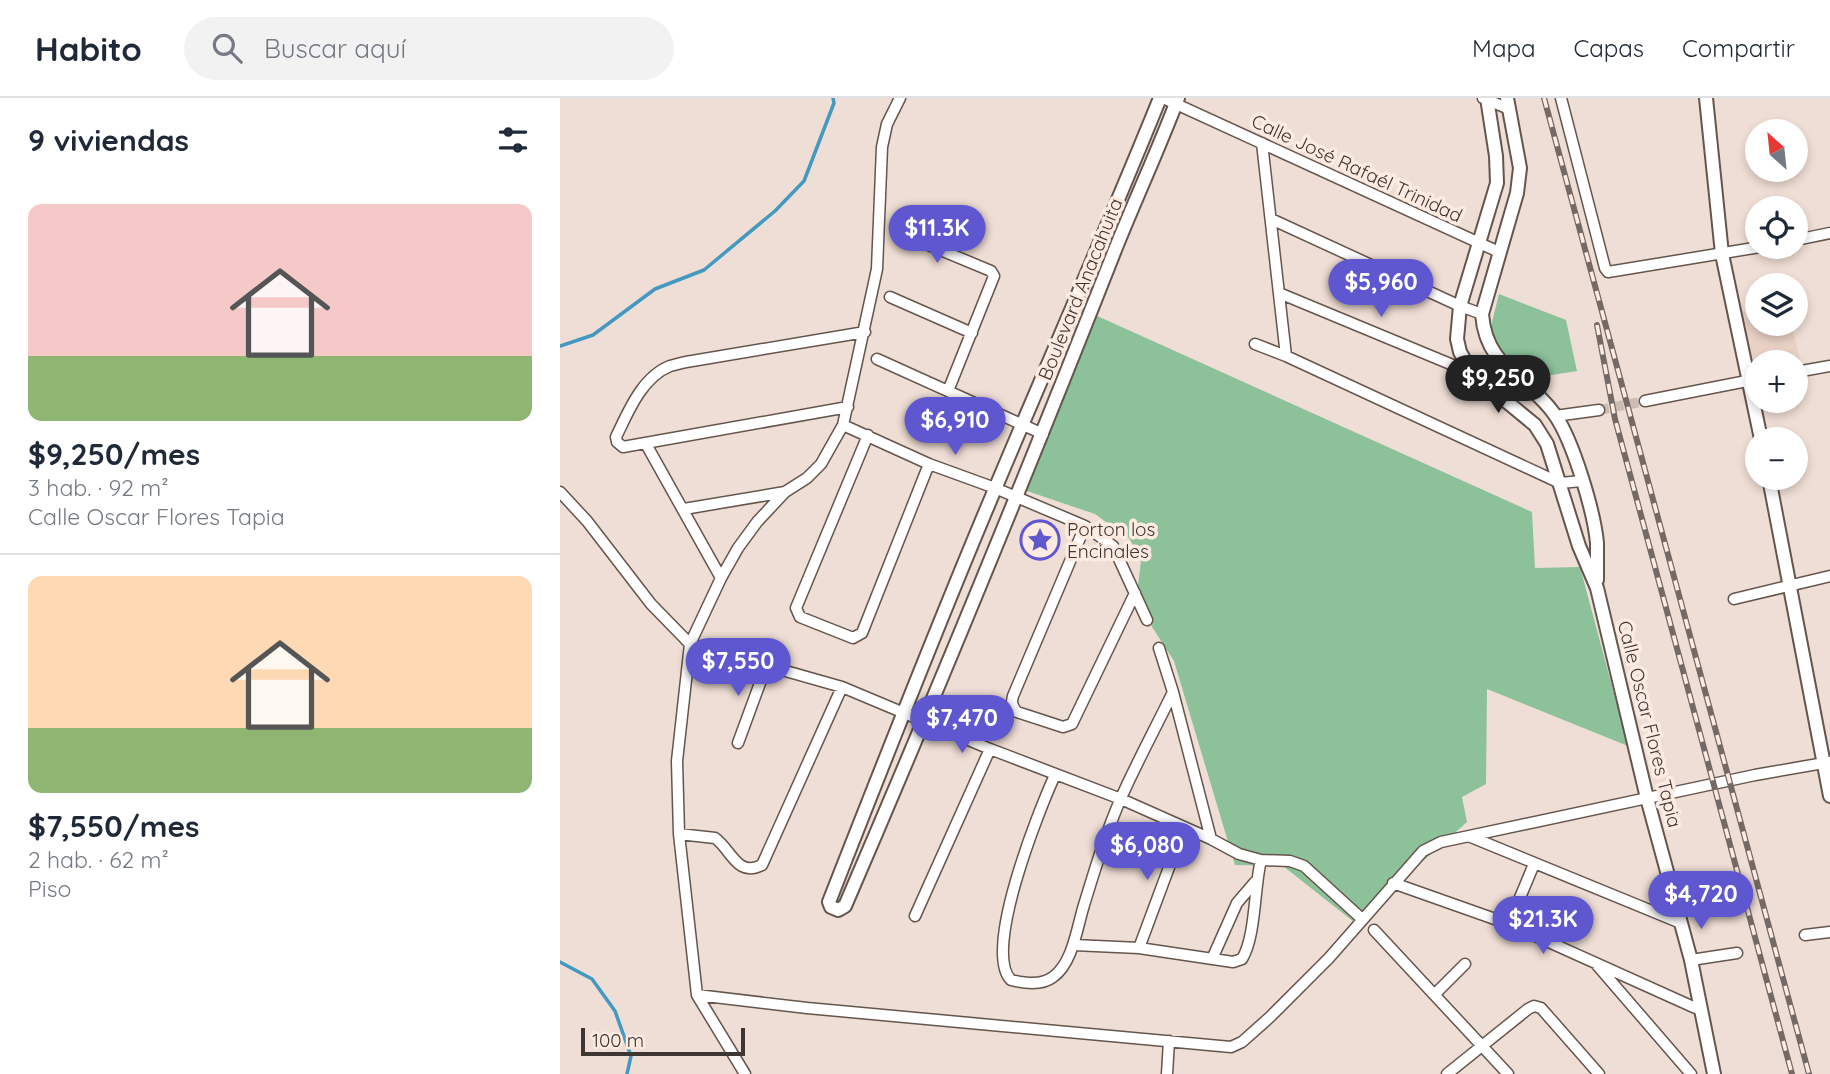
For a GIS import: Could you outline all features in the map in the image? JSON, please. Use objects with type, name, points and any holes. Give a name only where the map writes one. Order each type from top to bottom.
[{"type":"street","points":[[745,1074],[697,995],[679,834],[677,761],[690,645],[738,548],[757,522],[785,492],[807,478],[821,464],[844,425],[877,269],[882,147],[887,124],[900,98]]},
{"type":"street","points":[[1561,98],[1605,268],[1613,272],[1745,250]]},
{"type":"street","points":[[1706,98],[1722,254],[1746,350]]},
{"type":"street","points":[[1486,99],[1508,103]]},
{"type":"street","name":"Calle Oscar Flores Tapia","points":[[1486,99],[1497,183],[1460,306],[1457,339],[1460,352],[1472,373],[1535,425],[1547,444],[1579,546],[1597,588],[1647,798],[1691,960],[1714,1074]]},
{"type":"street","name":"Calle José Rafaél Trinidad","points":[[1169,100],[1499,252]]},
{"type":"street","name":"Boulevard Anacahuita","points":[[1169,100],[1113,254],[1017,497],[845,906],[838,910],[831,907],[829,902],[995,488],[1098,250],[1169,100]]},
{"type":"street","name":"Calle Oscar Flores Tapia","points":[[1508,103],[1520,168],[1517,193],[1482,314],[1483,333],[1491,349],[1555,416],[1572,449],[1597,540],[1597,588]]},
{"type":"street","points":[[1262,144],[1286,356]]},
{"type":"street","points":[[1271,219],[1482,314]]},
{"type":"street","points":[[1808,238],[1830,233]]},
{"type":"street","points":[[902,234],[993,273],[993,281],[948,391]]},
{"type":"street","points":[[1098,250],[1113,254]]},
{"type":"street","points":[[1279,293],[1472,373]]},
{"type":"street","points":[[890,298],[972,333]]},
{"type":"street","points":[[848,407],[623,447],[616,437],[633,402],[653,378],[668,367],[692,360],[865,332]]},
{"type":"street","points":[[1255,344],[1560,483],[1582,481]]},
{"type":"street","points":[[877,359],[1043,433]]},
{"type":"street","points":[[1808,370],[1830,366]]},
{"type":"street","points":[[1645,401],[1745,382]]},
{"type":"street","points":[[1555,416],[1599,410]]},
{"type":"street","points":[[844,425],[929,464],[1085,526],[1113,546],[1147,620]]},
{"type":"street","points":[[868,435],[796,608],[800,617],[853,638],[862,633],[929,464]]},
{"type":"street","points":[[646,444],[721,578]]},
{"type":"street","points":[[1771,490],[1827,763],[1830,796]]},
{"type":"street","points":[[560,492],[587,521],[650,604],[690,645],[842,687],[924,723],[1121,799],[1239,854],[1304,866],[1362,919]]},
{"type":"street","points":[[684,509],[785,492]]},
{"type":"street","points":[[1085,526],[1013,696],[1013,708],[1017,712],[1063,727],[1072,724],[1135,593]]},
{"type":"street","points":[[1734,599],[1830,576]]},
{"type":"street","points":[[1159,648],[1211,839]]},
{"type":"street","points":[[738,743],[766,664]]},
{"type":"street","points":[[679,834],[715,838],[739,866],[751,869],[762,865],[842,687]]},
{"type":"street","points":[[1055,775],[1025,847],[1009,907],[1003,954],[1006,975],[1011,981],[1043,982],[1054,977],[1074,945],[1095,870],[1121,799],[1173,692]]},
{"type":"street","points":[[915,916],[990,749]]},
{"type":"street","points":[[697,995],[807,1008],[1231,1046],[1241,1042],[1329,958],[1393,883],[1432,845],[1755,775],[1827,763]]},
{"type":"street","points":[[1139,948],[1184,827]]},
{"type":"street","points":[[1470,837],[1681,923]]},
{"type":"street","points":[[1074,945],[1139,948],[1233,962],[1242,959],[1247,951],[1261,860]]},
{"type":"street","points":[[1509,924],[1534,864]]},
{"type":"street","points":[[1212,958],[1237,903],[1256,882]]},
{"type":"street","points":[[1393,883],[1509,924],[1700,1010]]},
{"type":"street","points":[[1374,930],[1508,1074]]},
{"type":"street","points":[[1805,935],[1830,932]]},
{"type":"street","points":[[1691,960],[1738,953]]},
{"type":"street","points":[[1594,962],[1691,1074]]},
{"type":"street","points":[[1435,994],[1465,964]]},
{"type":"street","points":[[1447,1074],[1528,1009],[1537,1006],[1599,1074]]},
{"type":"street","points":[[1167,1074],[1169,1041]]},
{"type":"shaded area","points":[[1745,311],[1745,336],[1794,336],[1798,350],[1745,350],[1745,362],[1735,313]]},
{"type":"green space","points":[[1499,294],[1566,320],[1577,371],[1527,379],[1504,357],[1490,330]]},
{"type":"green space","points":[[1095,315],[1532,512],[1535,568],[1580,567],[1628,746],[1487,689],[1486,784],[1462,797],[1467,822],[1354,922],[1283,866],[1235,865],[1174,661],[1136,602],[1141,561],[1129,538],[1095,514],[1015,487]]},
{"type":"waterway","points":[[560,346],[593,335],[655,289],[704,270],[775,211],[804,181],[834,103],[833,98]]},
{"type":"waterway","points":[[560,962],[592,979],[615,1011],[631,1056],[627,1074]]},
{"type":"tunnel","points":[[1599,410],[1645,401]]},
{"type":"railway","points":[[1544,98],[1809,1074]]},
{"type":"railway","points":[[1597,325],[1615,419],[1792,1074]]},
{"type":"place","name":"Porton los Encinales","points":[[1040,540]]}]
